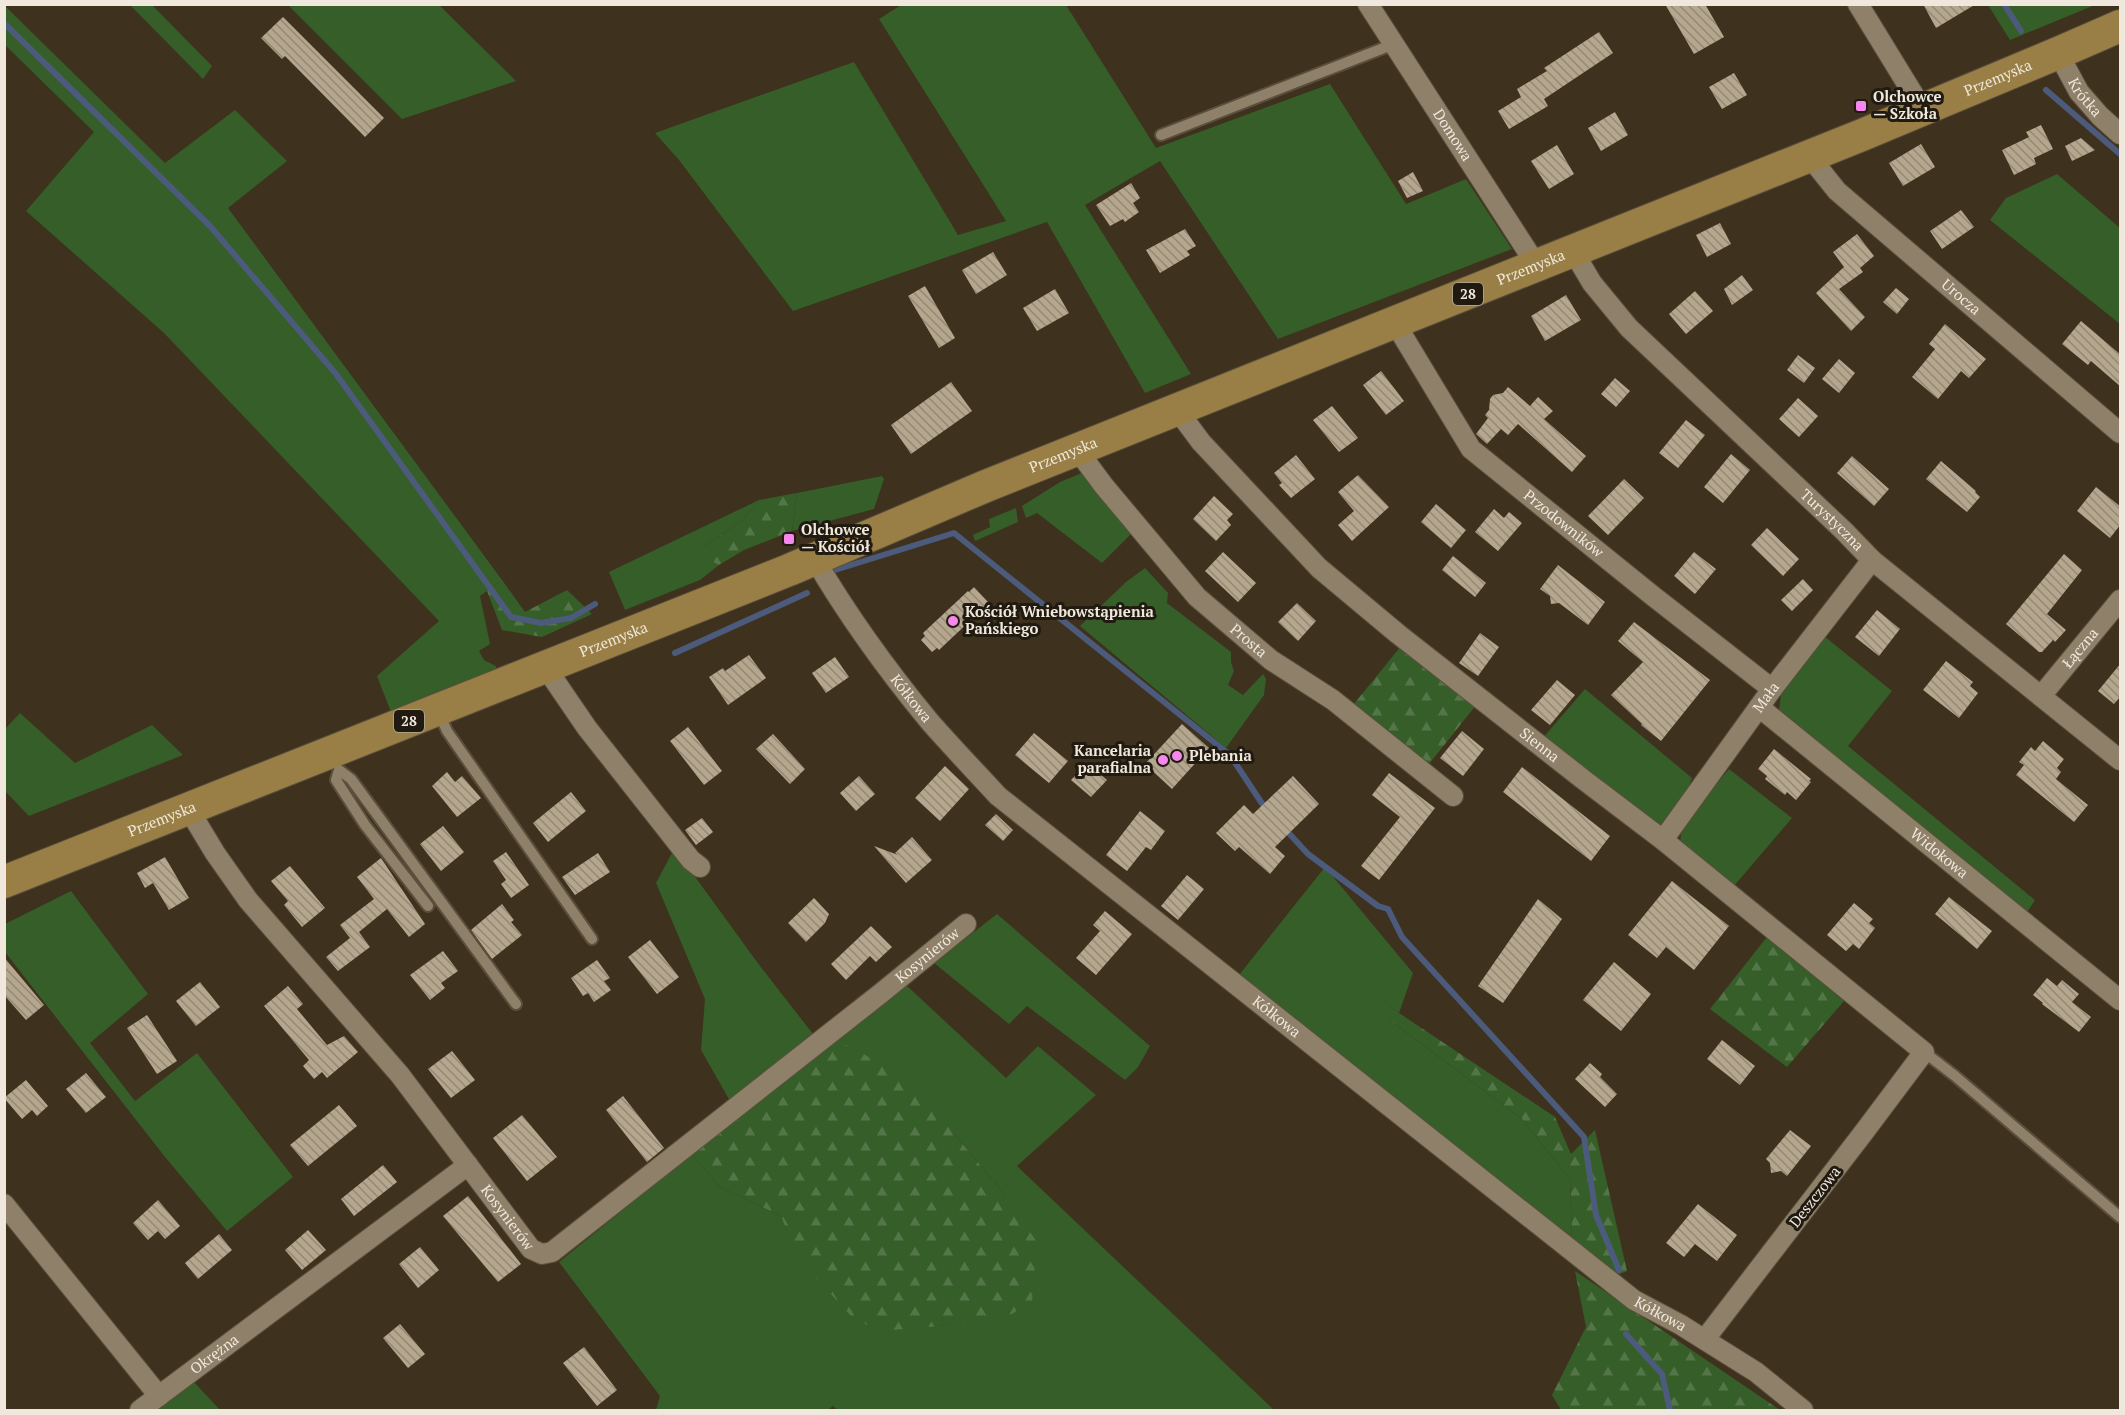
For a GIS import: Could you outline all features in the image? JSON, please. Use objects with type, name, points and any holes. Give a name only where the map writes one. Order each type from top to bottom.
[{"type":"main road","name":"Przemyska","points":[[4,882],[189,810],[335,760],[438,710],[789,570],[986,486],[1395,324],[1923,110],[2121,26]]},
{"type":"street","name":"Domowa","points":[[1368,4],[1537,266]]},
{"type":"street","points":[[1858,4],[1923,110]]},
{"type":"street","name":"Krótka","points":[[2058,54],[2079,92],[2100,116],[2121,134]]},
{"type":"street","name":"Urocza","points":[[1809,156],[1837,191],[2121,433]]},
{"type":"street","name":"Turystyczna","points":[[1573,251],[1592,283],[1629,328],[1872,560],[2121,760]]},
{"type":"street","name":"Przodowników","points":[[1395,324],[1471,448],[1772,689]]},
{"type":"street","name":"Sienna","points":[[1178,411],[1201,442],[1319,568],[1398,634],[1663,840],[1924,1052]]},
{"type":"street","name":"Prosta","points":[[1078,451],[1197,597],[1271,660],[1333,700],[1453,796]]},
{"type":"street","name":"Kółkowa","points":[[814,558],[876,654],[931,723],[998,796],[1634,1300],[1705,1339],[1756,1372],[1803,1410]]},
{"type":"street","name":"Mała","points":[[1663,840],[1772,689],[1872,560]]},
{"type":"street","name":"Łączna","points":[[2041,696],[2121,600]]},
{"type":"street","points":[[546,668],[594,737],[691,860],[700,867]]},
{"type":"street","name":"Widokowa","points":[[1759,707],[2121,1000]]},
{"type":"street","name":"Kosynierów","points":[[189,810],[214,853],[248,900],[400,1075],[531,1249],[542,1254],[552,1252],[966,924]]},
{"type":"street","name":"Deszczowa","points":[[1705,1339],[1924,1052]]},
{"type":"street","name":"Okrężna","points":[[140,1410],[468,1165]]},
{"type":"street","points":[[4,1204],[159,1396]]},
{"type":"lane","points":[[1161,135],[1394,44]]},
{"type":"lane","points":[[438,710],[447,731],[592,939]]},
{"type":"lane","points":[[335,760],[336,780],[364,825],[428,906]]},
{"type":"lane","points":[[335,760],[516,1004]]},
{"type":"lane","points":[[1924,1052],[2121,1217]]},
{"type":"green space","points":[[4,5],[165,163],[235,110],[287,161],[228,208],[502,580],[480,596],[490,644],[479,651],[484,660],[496,666],[496,670],[391,712],[377,676],[439,621],[164,333],[26,211],[94,132],[5,45]]},
{"type":"green space","points":[[130,5],[152,5],[212,66],[203,79]]},
{"type":"green space","points":[[288,5],[439,5],[516,81],[402,119]]},
{"type":"green space","points":[[901,5],[1066,5],[1156,148],[1330,84],[1406,204],[1466,179],[1512,249],[1278,339],[1160,161],[1085,205],[1191,374],[1145,393],[1047,222],[793,311],[679,160],[655,133],[854,62],[958,235],[1006,221],[879,19]]},
{"type":"green space","points":[[1988,5],[2095,5],[2010,40]]},
{"type":"green space","points":[[2057,174],[2120,228],[2120,324],[1990,220],[2006,198]]},
{"type":"green space","points":[[1082,473],[1132,533],[1102,563],[1037,513],[1026,518],[1022,506],[1060,482]]},
{"type":"green space","points":[[882,476],[884,479],[874,509],[792,531],[797,493]]},
{"type":"green space","points":[[797,493],[792,531],[744,550],[719,565],[704,558],[706,545],[742,521],[759,500]]},
{"type":"green space","points":[[759,500],[742,521],[706,545],[705,558],[719,565],[700,580],[625,610],[609,572]]},
{"type":"green space","points":[[1016,508],[1018,522],[975,541],[973,535],[990,527],[989,519]]},
{"type":"green space","points":[[1145,568],[1168,593],[1167,603],[1231,652],[1234,671],[1228,685],[1243,695],[1263,674],[1266,679],[1264,695],[1226,748],[1080,626],[1126,582]]},
{"type":"green space","points":[[502,580],[525,612],[567,590],[592,614],[542,637],[502,630],[487,591]]},
{"type":"green space","points":[[1824,636],[1892,691],[1848,746],[2035,900],[2026,914],[1779,710],[1781,695]]},
{"type":"green space","points":[[1402,645],[1477,704],[1429,764],[1353,705]]},
{"type":"green space","points":[[1585,689],[1692,778],[1686,795],[1660,829],[1542,739]]},
{"type":"green space","points":[[20,713],[75,763],[152,725],[183,755],[29,816],[5,791],[5,729]]},
{"type":"green space","points":[[1729,769],[1792,818],[1734,886],[1680,843],[1682,826]]},
{"type":"green space","points":[[673,851],[693,874],[813,1034],[730,1101],[701,1050],[705,999],[656,883]]},
{"type":"green space","points":[[1325,867],[1413,973],[1399,1013],[1382,999],[1391,1021],[1522,1119],[1570,1179],[1572,1239],[1239,975]]},
{"type":"green space","points":[[71,891],[148,994],[90,1043],[135,1101],[197,1053],[293,1177],[227,1231],[165,1157],[5,952],[5,924]]},
{"type":"green space","points":[[997,914],[1150,1046],[1138,1067],[1125,1080],[1027,1006],[1009,1024],[934,963]]},
{"type":"green space","points":[[1767,937],[1844,1001],[1787,1067],[1710,1009]]},
{"type":"green space","points":[[906,985],[1006,1078],[1038,1046],[1096,1095],[1017,1166],[1274,1410],[837,1410],[833,1406],[828,1410],[656,1410],[660,1396],[559,1262],[692,1154],[720,1187],[781,1216],[798,1257],[940,1326],[1012,1314],[1036,1242],[997,1185],[955,1135],[826,1046]]},
{"type":"green space","points":[[1380,997],[1399,1013],[1555,1117],[1571,1154],[1595,1130],[1627,1271],[1615,1276],[1572,1239],[1570,1179],[1522,1119],[1391,1021]]},
{"type":"green space","points":[[847,1045],[928,1094],[955,1135],[997,1185],[1037,1242],[1032,1301],[1012,1314],[995,1318],[940,1326],[879,1331],[852,1317],[797,1257],[781,1216],[720,1187],[692,1154],[826,1046]]},
{"type":"green space","points":[[1575,1271],[1780,1410],[1561,1410],[1552,1395],[1586,1327]]},
{"type":"green space","points":[[194,1382],[220,1410],[155,1410]]},
{"type":"building","points":[[1665,4],[1705,4],[1724,37],[1694,54]]},
{"type":"building","points":[[1923,4],[1976,4],[1936,28]]},
{"type":"building","points":[[283,17],[384,118],[365,137],[285,56],[282,59],[261,38]]},
{"type":"building","points":[[1599,32],[1613,53],[1544,99],[1548,106],[1509,129],[1498,111],[1521,97],[1517,89],[1547,71],[1544,68]]},
{"type":"building","points":[[1734,73],[1747,95],[1722,109],[1709,87]]},
{"type":"building","points":[[1615,112],[1628,135],[1601,151],[1588,128]]},
{"type":"building","points":[[2041,125],[2053,149],[2034,158],[2036,164],[2014,175],[2002,150],[2029,137],[2026,132]]},
{"type":"building","points":[[2081,138],[2095,150],[2072,161],[2065,146]]},
{"type":"building","points":[[1921,144],[1935,167],[1903,186],[1889,163]]},
{"type":"building","points":[[1557,145],[1574,174],[1549,189],[1531,161]]},
{"type":"building","points":[[1413,172],[1423,191],[1407,198],[1398,181]]},
{"type":"building","points":[[1131,183],[1140,198],[1133,203],[1139,212],[1125,222],[1123,219],[1110,226],[1096,205]]},
{"type":"building","points":[[1961,210],[1974,227],[1942,249],[1930,231]]},
{"type":"building","points":[[1720,223],[1731,244],[1707,257],[1696,235]]},
{"type":"building","points":[[1185,229],[1196,246],[1187,251],[1190,255],[1160,273],[1146,250]]},
{"type":"building","points":[[1857,234],[1874,256],[1860,268],[1863,272],[1839,289],[1865,317],[1851,331],[1816,293],[1844,267],[1833,252]]},
{"type":"building","points":[[993,252],[1007,275],[976,294],[962,270]]},
{"type":"building","points":[[1742,275],[1753,290],[1732,305],[1724,289]]},
{"type":"building","points":[[925,286],[955,338],[939,348],[908,296]]},
{"type":"building","points":[[1896,288],[1909,299],[1897,314],[1883,302]]},
{"type":"building","points":[[1055,289],[1069,313],[1037,331],[1023,308]]},
{"type":"building","points":[[1695,291],[1713,311],[1686,334],[1669,314]]},
{"type":"building","points":[[1566,295],[1581,320],[1545,341],[1531,316]]},
{"type":"building","points":[[2081,321],[2121,355],[2121,387],[2091,361],[2088,365],[2062,344]]},
{"type":"building","points":[[1945,324],[1986,359],[1969,378],[1961,371],[1938,399],[1912,377],[1935,349],[1929,344]]},
{"type":"building","points":[[1798,355],[1815,368],[1804,383],[1787,370]]},
{"type":"building","points":[[1839,359],[1855,373],[1839,393],[1822,379]]},
{"type":"building","points":[[1381,371],[1404,401],[1386,415],[1363,385]]},
{"type":"building","points":[[1615,378],[1630,391],[1616,407],[1601,394]]},
{"type":"building","points":[[951,382],[972,411],[911,454],[891,425]]},
{"type":"building","points":[[1508,387],[1530,406],[1538,397],[1553,411],[1544,419],[1586,456],[1572,472],[1518,424],[1508,435],[1501,429],[1487,444],[1476,434],[1488,418],[1485,415],[1489,410],[1490,399],[1493,395],[1503,393]]},
{"type":"building","points":[[1798,398],[1818,416],[1799,437],[1779,419]]},
{"type":"building","points":[[1332,406],[1358,438],[1339,452],[1313,420]]},
{"type":"building","points":[[1686,420],[1705,435],[1678,468],[1659,453]]},
{"type":"building","points":[[1731,454],[1750,470],[1723,503],[1704,487]]},
{"type":"building","points":[[1296,455],[1315,479],[1291,498],[1279,485],[1282,483],[1274,473]]},
{"type":"building","points":[[1852,456],[1889,489],[1874,506],[1837,473]]},
{"type":"building","points":[[1941,461],[1980,497],[1967,512],[1926,479]]},
{"type":"building","points":[[1358,475],[1389,507],[1352,541],[1338,525],[1354,511],[1338,492]]},
{"type":"building","points":[[1624,479],[1644,498],[1608,535],[1588,516]]},
{"type":"building","points":[[2096,487],[2121,507],[2121,524],[2110,538],[2077,511]]},
{"type":"building","points":[[1214,496],[1233,514],[1227,520],[1231,525],[1216,541],[1193,519]]},
{"type":"building","points":[[1436,504],[1466,530],[1451,548],[1421,522]]},
{"type":"building","points":[[1494,509],[1504,518],[1509,512],[1522,523],[1498,551],[1475,532]]},
{"type":"building","points":[[1767,528],[1799,559],[1783,576],[1751,545]]},
{"type":"building","points":[[1223,552],[1256,583],[1238,602],[1205,571]]},
{"type":"building","points":[[1694,552],[1716,569],[1695,594],[1674,576]]},
{"type":"building","points":[[2064,554],[2082,570],[2047,614],[2066,630],[2055,642],[2053,640],[2042,652],[2039,652],[2006,624]]},
{"type":"building","points":[[1453,556],[1486,583],[1475,597],[1442,570]]},
{"type":"building","points":[[1558,565],[1605,602],[1588,625],[1559,603],[1551,604],[1550,596],[1540,589]]},
{"type":"building","points":[[1803,579],[1813,590],[1792,611],[1781,600]]},
{"type":"building","name":"Kościół Wniebowstąpienia Pańskiego","points":[[974,587],[989,603],[939,650],[937,648],[932,652],[921,640],[925,636],[923,633]]},
{"type":"building","points":[[1297,603],[1316,621],[1298,641],[1278,622]]},
{"type":"building","points":[[1877,610],[1900,629],[1879,656],[1855,637]]},
{"type":"building","points":[[1634,622],[1710,680],[1661,741],[1611,695],[1643,662],[1618,641]]},
{"type":"building","points":[[1480,633],[1499,647],[1478,676],[1459,663]]},
{"type":"building","points":[[749,655],[766,678],[728,705],[709,677],[723,668],[725,671]]},
{"type":"building","points":[[835,657],[849,677],[826,693],[812,673]]},
{"type":"building","points":[[1946,661],[1973,682],[1970,686],[1978,693],[1959,718],[1923,690]]},
{"type":"building","points":[[2121,663],[2121,696],[2114,704],[2098,691]]},
{"type":"building","points":[[1557,680],[1575,695],[1550,725],[1531,710]]},
{"type":"building","name":"Plebania","points":[[1182,724],[1209,748],[1172,789],[1145,764]]},
{"type":"building","points":[[688,727],[722,771],[704,785],[670,741]]},
{"type":"building","points":[[1462,731],[1484,749],[1463,776],[1440,758]]},
{"type":"building","points":[[1034,733],[1068,761],[1049,783],[1015,755]]},
{"type":"building","points":[[773,734],[805,769],[790,784],[756,749]]},
{"type":"building","points":[[2043,741],[2064,759],[2057,768],[2061,772],[2056,779],[2088,805],[2074,822],[2016,775],[2024,765],[2019,762],[2031,747],[2035,751]]},
{"type":"building","points":[[1774,749],[1811,779],[1796,800],[1787,792],[1785,795],[1765,779],[1767,776],[1758,769]]},
{"type":"building","points":[[1087,763],[1107,780],[1091,797],[1071,780]]},
{"type":"building","points":[[945,766],[969,789],[940,821],[915,798]]},
{"type":"building","points":[[1522,767],[1610,836],[1591,861],[1503,792]]},
{"type":"building","points":[[447,772],[455,782],[462,776],[481,798],[457,817],[432,786]]},
{"type":"building","points":[[1389,773],[1435,808],[1379,880],[1361,866],[1400,817],[1372,795]]},
{"type":"building","points":[[859,776],[875,794],[856,811],[840,793]]},
{"type":"building","points":[[1293,776],[1319,804],[1275,847],[1285,856],[1270,874],[1239,847],[1235,851],[1216,833],[1244,805],[1253,814]]},
{"type":"building","points":[[571,792],[586,811],[548,842],[533,823]]},
{"type":"building","points":[[1140,811],[1165,831],[1151,850],[1146,847],[1127,871],[1106,855]]},
{"type":"building","points":[[996,814],[1013,830],[1003,841],[985,825]]},
{"type":"building","points":[[702,818],[713,832],[696,845],[685,830]]},
{"type":"building","points":[[443,826],[464,852],[441,871],[420,844]]},
{"type":"building","points":[[912,837],[932,860],[906,883],[874,846],[898,855],[895,853]]},
{"type":"building","points":[[506,852],[529,885],[511,898],[501,884],[506,880],[493,861]]},
{"type":"building","points":[[598,853],[610,872],[575,895],[562,877]]},
{"type":"building","points":[[165,857],[189,898],[169,910],[153,883],[145,888],[137,873]]},
{"type":"building","points":[[381,858],[425,924],[409,937],[387,909],[359,932],[370,947],[338,971],[326,957],[350,938],[340,925],[374,899],[357,877]]},
{"type":"building","points":[[290,866],[325,908],[302,927],[284,905],[288,901],[271,881]]},
{"type":"building","points":[[1187,875],[1204,889],[1178,920],[1161,906]]},
{"type":"building","points":[[1672,881],[1729,926],[1694,970],[1666,947],[1657,958],[1628,935]]},
{"type":"building","points":[[1949,897],[1992,931],[1977,949],[1935,914]]},
{"type":"building","points":[[814,898],[829,914],[825,923],[806,942],[788,923]]},
{"type":"building","points":[[1538,899],[1562,919],[1503,1003],[1478,986]]},
{"type":"building","points":[[1854,903],[1873,919],[1869,923],[1875,928],[1859,949],[1853,944],[1846,951],[1827,935]]},
{"type":"building","points":[[502,904],[514,920],[511,922],[522,935],[492,959],[471,930]]},
{"type":"building","points":[[1105,911],[1132,934],[1096,975],[1076,958],[1100,931],[1093,925]]},
{"type":"building","points":[[871,926],[892,947],[876,962],[870,956],[846,980],[831,964]]},
{"type":"building","points":[[650,940],[679,977],[657,994],[628,957]]},
{"type":"building","points":[[443,951],[458,971],[441,983],[445,988],[430,1000],[410,975]]},
{"type":"building","points":[[4,957],[44,1005],[26,1020],[4,995]]},
{"type":"building","points":[[597,960],[610,978],[604,981],[611,990],[594,1002],[588,993],[583,996],[571,978]]},
{"type":"building","points":[[1614,962],[1651,994],[1621,1031],[1583,1000]]},
{"type":"building","points":[[2047,978],[2057,986],[2062,980],[2079,994],[2072,1002],[2091,1017],[2079,1032],[2033,995]]},
{"type":"building","points":[[200,982],[220,1007],[196,1026],[176,1001]]},
{"type":"building","points":[[288,986],[303,1004],[297,1009],[327,1045],[344,1036],[358,1052],[327,1078],[322,1072],[314,1079],[303,1066],[309,1060],[264,1006]]},
{"type":"building","points":[[147,1015],[177,1061],[157,1074],[127,1028]]},
{"type":"building","points":[[1722,1040],[1755,1066],[1740,1085],[1707,1059]]},
{"type":"building","points":[[452,1051],[475,1080],[451,1098],[428,1069]]},
{"type":"building","points":[[1590,1063],[1602,1074],[1600,1077],[1617,1094],[1605,1107],[1575,1079]]},
{"type":"building","points":[[86,1073],[106,1097],[86,1113],[66,1089]]},
{"type":"building","points":[[26,1080],[48,1106],[37,1116],[32,1110],[22,1119],[4,1098]]},
{"type":"building","points":[[623,1096],[664,1148],[647,1162],[606,1110]]},
{"type":"building","points":[[339,1105],[357,1126],[308,1166],[290,1145]]},
{"type":"building","points":[[522,1115],[557,1157],[527,1181],[493,1138]]},
{"type":"building","points":[[1790,1130],[1811,1146],[1787,1176],[1781,1171],[1771,1173],[1770,1163],[1766,1159]]},
{"type":"building","points":[[383,1165],[397,1182],[354,1216],[341,1199]]},
{"type":"building","points":[[468,1196],[521,1264],[498,1282],[443,1216]]},
{"type":"building","points":[[158,1200],[180,1226],[165,1239],[158,1231],[148,1240],[133,1223]]},
{"type":"building","points":[[1698,1204],[1737,1235],[1717,1261],[1695,1244],[1684,1257],[1666,1243]]},
{"type":"building","points":[[308,1230],[326,1250],[302,1270],[285,1250]]},
{"type":"building","points":[[219,1234],[232,1250],[198,1279],[185,1263]]},
{"type":"building","points":[[420,1247],[439,1270],[418,1288],[399,1264]]},
{"type":"building","points":[[400,1324],[425,1354],[408,1368],[383,1338]]},
{"type":"building","points":[[584,1347],[617,1390],[597,1406],[563,1363]]},
{"type":"waterway","points":[[2004,4],[2021,31]]},
{"type":"waterway","points":[[4,23],[210,226],[336,374],[511,617],[541,623],[571,618],[595,604]]},
{"type":"waterway","points":[[2046,90],[2120,154]]},
{"type":"waterway","points":[[835,570],[954,533],[1230,755],[1268,810]]},
{"type":"waterway","points":[[675,653],[807,593]]},
{"type":"waterway","points":[[1285,829],[1308,854],[1378,906],[1388,909],[1402,937],[1584,1137],[1596,1215],[1619,1270]]},
{"type":"waterway","points":[[1626,1334],[1662,1374],[1670,1410]]},
{"type":"place","name":"Olchowce — Szkoła","points":[[1861,106]]},
{"type":"place","name":"Olchowce — Kościół","points":[[789,539]]},
{"type":"place","name":"Kościół Wniebowstąpienia Pańskiego","points":[[953,621]]},
{"type":"place","name":"Plebania","points":[[1177,756]]},
{"type":"place","name":"Kancelaria parafialna","points":[[1163,760]]}]
